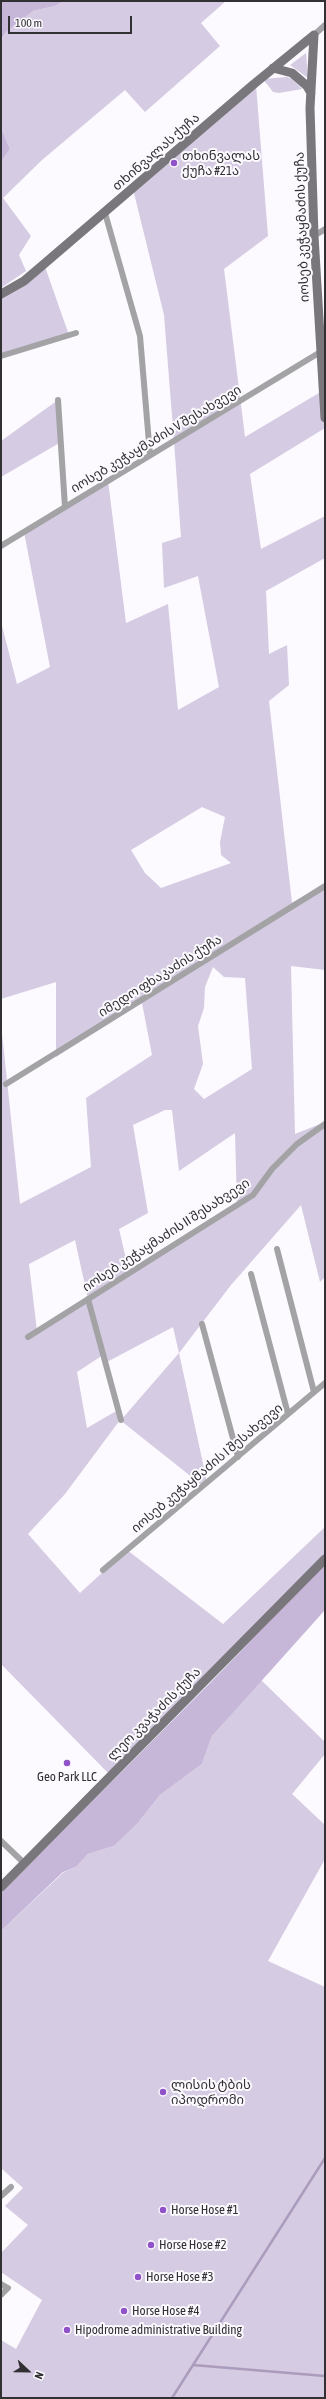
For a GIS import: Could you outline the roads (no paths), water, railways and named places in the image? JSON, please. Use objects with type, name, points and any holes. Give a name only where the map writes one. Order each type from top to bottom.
[{"type":"street","name":"თხინვალას ქუჩა","points":[[1,294],[24,281],[325,25]]},
{"type":"street","name":"იოსებ კეჭაყმაძის ქუჩა","points":[[314,35],[311,93],[314,236],[324,372],[325,418]]},
{"type":"street","points":[[273,68],[292,73],[307,86],[311,93]]},
{"type":"street","points":[[105,213],[140,336],[150,455]]},
{"type":"street","points":[[314,236],[325,229]]},
{"type":"street","points":[[1,356],[76,333]]},
{"type":"street","name":"იოსებ კეჭაყმაძის V შესახვევი","points":[[1,546],[322,351]]},
{"type":"street","points":[[58,400],[64,507]]},
{"type":"street","name":"იმედო ფხაკაძის ქუჩა","points":[[6,1084],[325,886]]},
{"type":"street","name":"იოსებ კეჭაყმაძის II შესახვევი","points":[[28,1337],[253,1194],[272,1170],[297,1144],[325,1124]]},
{"type":"street","points":[[277,1250],[314,1392]]},
{"type":"street","points":[[251,1274],[288,1414]]},
{"type":"street","points":[[88,1298],[120,1420]]},
{"type":"street","points":[[202,1324],[238,1457]]},
{"type":"street","name":"იოსებ კეჭაყმაძის I შესახვევი","points":[[103,1570],[325,1383]]},
{"type":"street","name":"ლეო კვაჭაძის ქუჩა","points":[[1,1887],[325,1559]]},
{"type":"street","points":[[1,1841],[24,1863]]},
{"type":"street","points":[[1,2196],[11,2187]]},
{"type":"street","points":[[1,2284],[8,2288],[1,2295]]},
{"type":"waterway","points":[[172,2398],[325,2158]]},
{"type":"waterway","points":[[193,2365],[325,2376]]},
{"type":"place","name":"თხინვალას ქუჩა #21ა","points":[[174,163]]},
{"type":"place","name":"Geo Park LLC","points":[[67,1763]]},
{"type":"place","name":"ლისის ტბის იპოდრომი","points":[[163,2092]]},
{"type":"place","name":"Horse Hose #1","points":[[163,2210]]},
{"type":"place","name":"Horse Hose #2","points":[[151,2245]]},
{"type":"place","name":"Horse Hose #3","points":[[138,2277]]},
{"type":"place","name":"Horse Hose #4","points":[[124,2311]]},
{"type":"place","name":"Hipodrome administrative Building","points":[[67,2330]]}]
